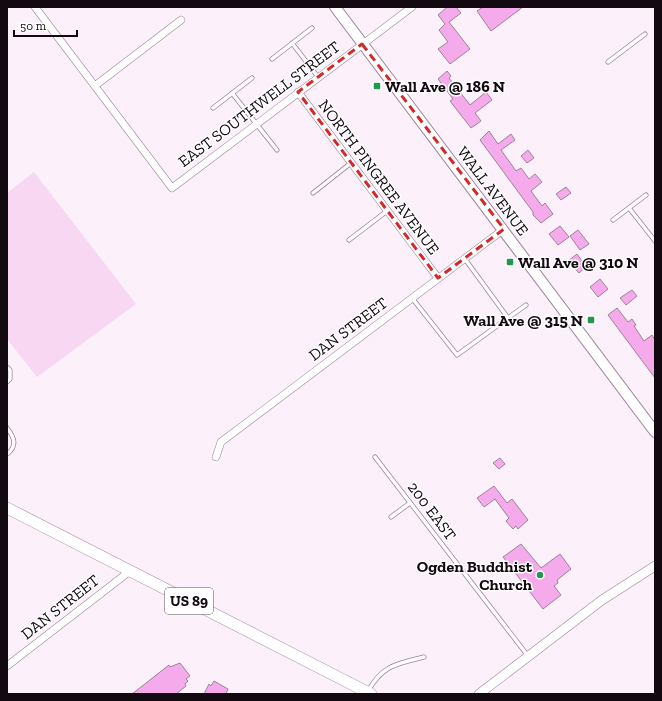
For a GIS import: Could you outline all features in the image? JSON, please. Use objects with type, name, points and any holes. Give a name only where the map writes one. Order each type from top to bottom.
[{"type":"main road","name":"WALL AVENUE","points":[[335,7],[504,229],[655,432]]},
{"type":"main road","name":"US 89","points":[[7,508],[369,693]]},
{"type":"street","points":[[35,7],[96,85],[181,20]]},
{"type":"street","name":"EAST SOUTHWELL STREET","points":[[96,85],[172,188],[412,7]]},
{"type":"street","name":"NORTH PINGREE AVENUE","points":[[298,92],[386,212],[438,278]]},
{"type":"street","name":"DAN STREET","points":[[216,457],[222,442],[504,229]]},
{"type":"street","points":[[479,694],[607,596],[655,566]]},
{"type":"street","name":"DAN STREET","points":[[7,666],[130,571]]},
{"type":"lane","points":[[272,59],[312,28]]},
{"type":"lane","points":[[608,62],[645,34]]},
{"type":"lane","points":[[292,43],[318,77]]},
{"type":"lane","points":[[213,108],[252,78]]},
{"type":"lane","points":[[232,93],[277,150]]},
{"type":"lane","points":[[313,192],[351,163]]},
{"type":"lane","points":[[613,220],[646,195]]},
{"type":"lane","points":[[629,208],[655,241]]},
{"type":"lane","points":[[349,240],[386,212]]},
{"type":"lane","points":[[464,259],[508,318]]},
{"type":"lane","points":[[412,298],[457,355],[526,306]]},
{"type":"lane","points":[[7,367],[10,370],[10,379],[7,382]]},
{"type":"lane","points":[[7,428],[14,436],[11,451],[7,454]]},
{"type":"lane","name":"200 EAST","points":[[375,457],[528,656]]},
{"type":"lane","points":[[391,517],[410,503]]},
{"type":"lane","points":[[369,693],[375,679],[383,671],[391,666],[424,657]]},
{"type":"highlighted area","points":[[362,44],[504,229],[438,278],[298,92]]},
{"type":"shaded area","points":[[34,172],[136,304],[37,377],[7,339],[7,193]]},
{"type":"building","points":[[447,7],[456,7],[461,13],[449,22],[470,49],[450,64],[438,49],[448,42],[439,30],[445,24],[438,15]]},
{"type":"building","points":[[483,7],[523,7],[491,31],[477,11]]},
{"type":"building","points":[[447,71],[451,76],[449,78],[470,105],[486,92],[492,100],[475,113],[481,121],[471,128],[450,101],[453,99],[438,79]]},
{"type":"building","points":[[489,131],[498,144],[511,134],[515,140],[501,150],[516,171],[521,168],[529,179],[535,174],[542,182],[531,191],[542,206],[545,203],[553,214],[541,223],[533,215],[533,212],[480,140]]},
{"type":"building","points":[[528,150],[534,158],[527,163],[521,156]]},
{"type":"building","points":[[566,187],[571,193],[561,200],[556,194]]},
{"type":"building","points":[[560,226],[569,237],[558,245],[549,234]]},
{"type":"building","points":[[578,230],[589,244],[580,250],[570,236]]},
{"type":"building","points":[[577,254],[586,267],[579,273],[568,261]]},
{"type":"building","points":[[600,279],[608,289],[598,297],[590,287]]},
{"type":"building","points":[[632,290],[637,296],[626,305],[620,298]]},
{"type":"building","points":[[617,308],[628,322],[632,319],[636,325],[634,326],[644,341],[652,335],[655,340],[655,378],[608,315]]},
{"type":"building","points":[[500,458],[505,464],[499,469],[493,463]]},
{"type":"building","points":[[494,486],[507,503],[512,499],[528,520],[518,529],[516,526],[513,529],[506,521],[509,518],[495,499],[484,507],[477,498]]},
{"type":"building","name":"Ogden Buddhist Church","points":[[521,544],[541,568],[560,554],[571,569],[557,580],[558,583],[554,586],[561,595],[543,609],[503,557]]},
{"type":"building","points":[[180,663],[190,676],[186,679],[188,681],[185,684],[186,686],[176,694],[132,694],[169,665],[170,667]]},
{"type":"building","points":[[214,681],[228,689],[226,694],[204,694],[209,684],[211,686]]},
{"type":"place","name":"Wall Ave @ 186 N","points":[[377,86]]},
{"type":"place","name":"Wall Ave @ 310 N","points":[[510,262]]},
{"type":"place","name":"Wall Ave @ 315 N","points":[[591,320]]},
{"type":"place","name":"Ogden Buddhist Church","points":[[540,575]]}]
